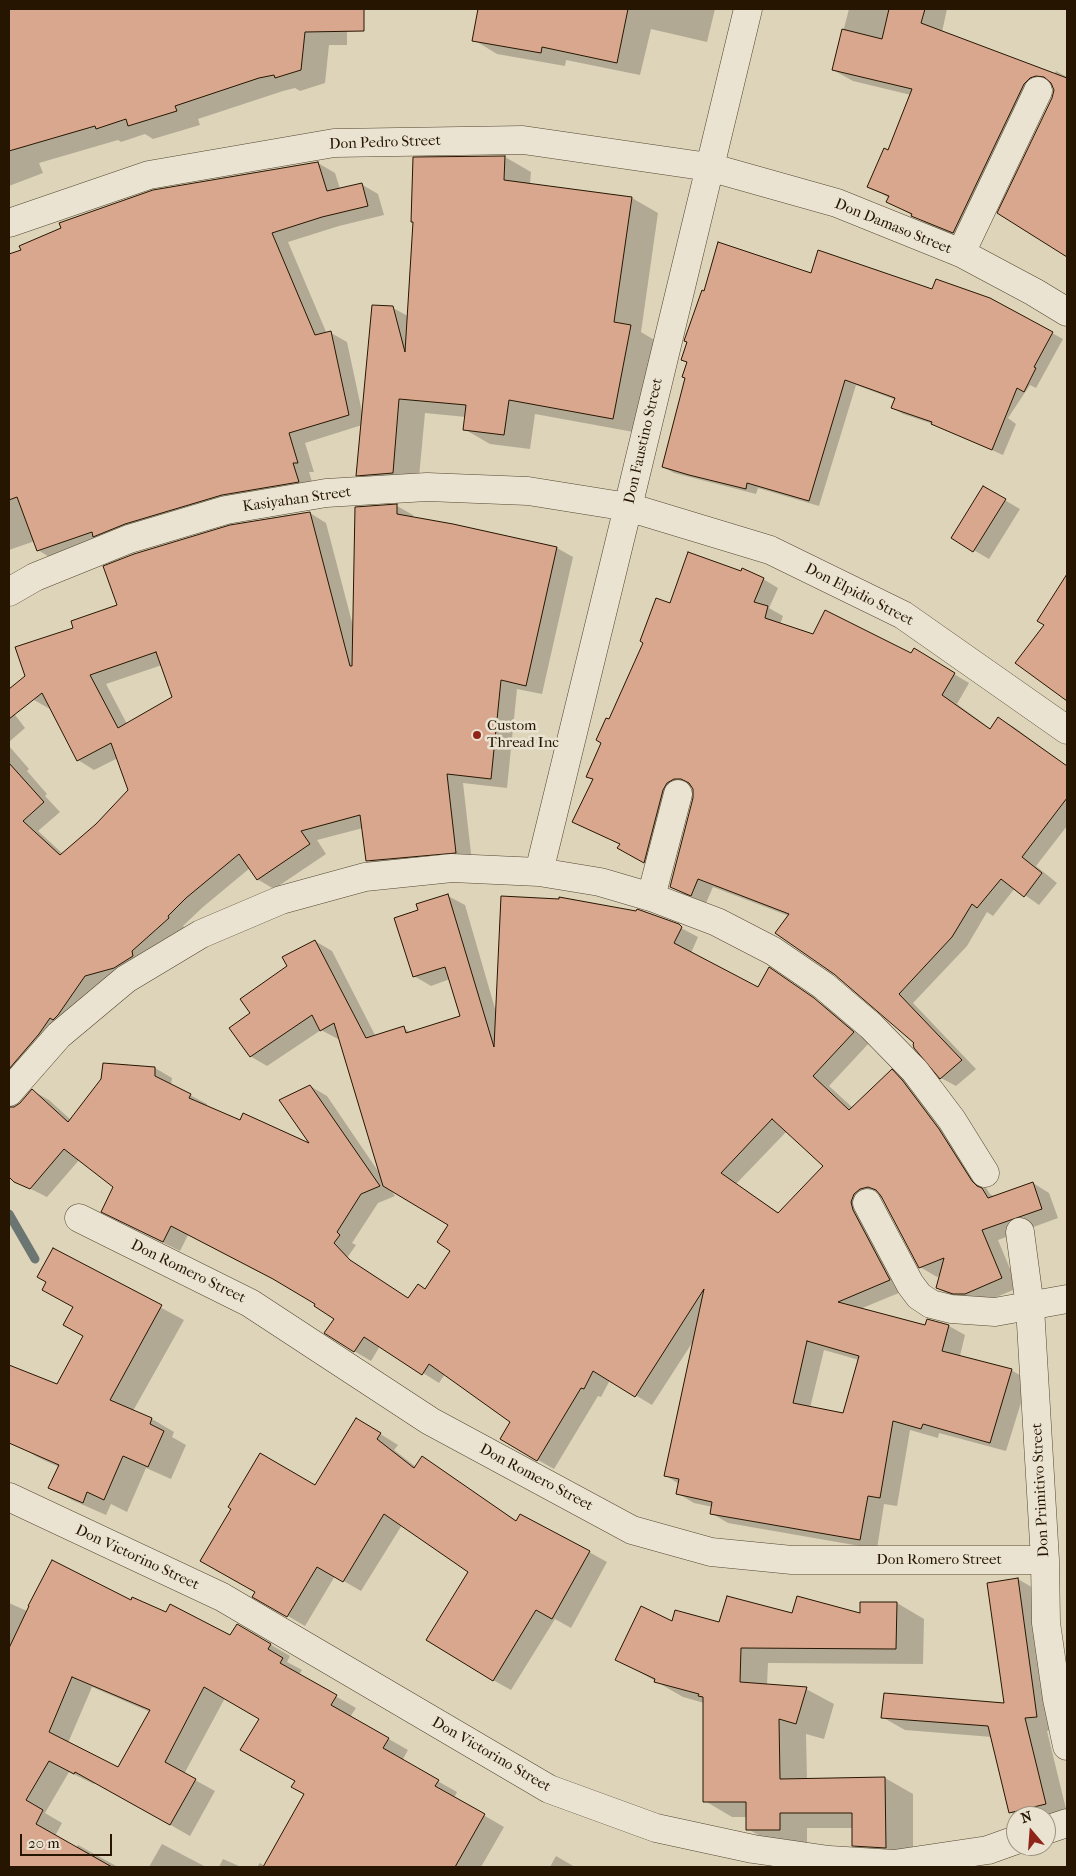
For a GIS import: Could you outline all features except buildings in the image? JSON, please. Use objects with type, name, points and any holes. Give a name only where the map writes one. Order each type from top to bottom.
[{"type":"street","name":"Don Faustino Street","points":[[539,872],[748,9]]},
{"type":"street","points":[[961,254],[1038,91]]},
{"type":"street","name":"Don Pedro Street","points":[[9,223],[149,175],[334,143],[523,140],[709,167]]},
{"type":"street","name":"Don Damaso Street","points":[[709,167],[837,203],[961,254],[1034,292],[1067,312]]},
{"type":"street","name":"Kasiyahan Street","points":[[9,592],[35,577],[128,539],[226,510],[326,493],[427,487],[528,491],[628,507]]},
{"type":"street","name":"Don Elpidio Street","points":[[628,507],[770,550],[903,614],[1067,730]]},
{"type":"street","points":[[651,897],[678,794]]},
{"type":"street","points":[[9,1092],[59,1035],[126,979],[200,934],[281,900],[365,878],[432,870],[452,868],[539,872],[600,882],[651,897],[717,922],[773,951],[824,986],[871,1026],[915,1071],[952,1120],[985,1173]]},
{"type":"street","points":[[867,1203],[910,1284],[919,1296],[931,1304],[951,1309],[995,1312],[1067,1299]]},
{"type":"street","name":"Don Romero Street","points":[[79,1218],[250,1303],[430,1421],[632,1530],[711,1552],[792,1560],[1045,1560]]},
{"type":"street","name":"Don Primitivo Street","points":[[1020,1232],[1030,1307],[1045,1560],[1046,1623],[1057,1699],[1067,1746]]},
{"type":"street","name":"Don Victorino Street","points":[[9,1497],[222,1597],[549,1789],[656,1828],[753,1849],[829,1860],[894,1864],[988,1850],[1006,1844]]},
{"type":"waterway","points":[[9,1214],[35,1259]]},
{"type":"place","name":"Custom Thread Inc","points":[[477,735]]}]
